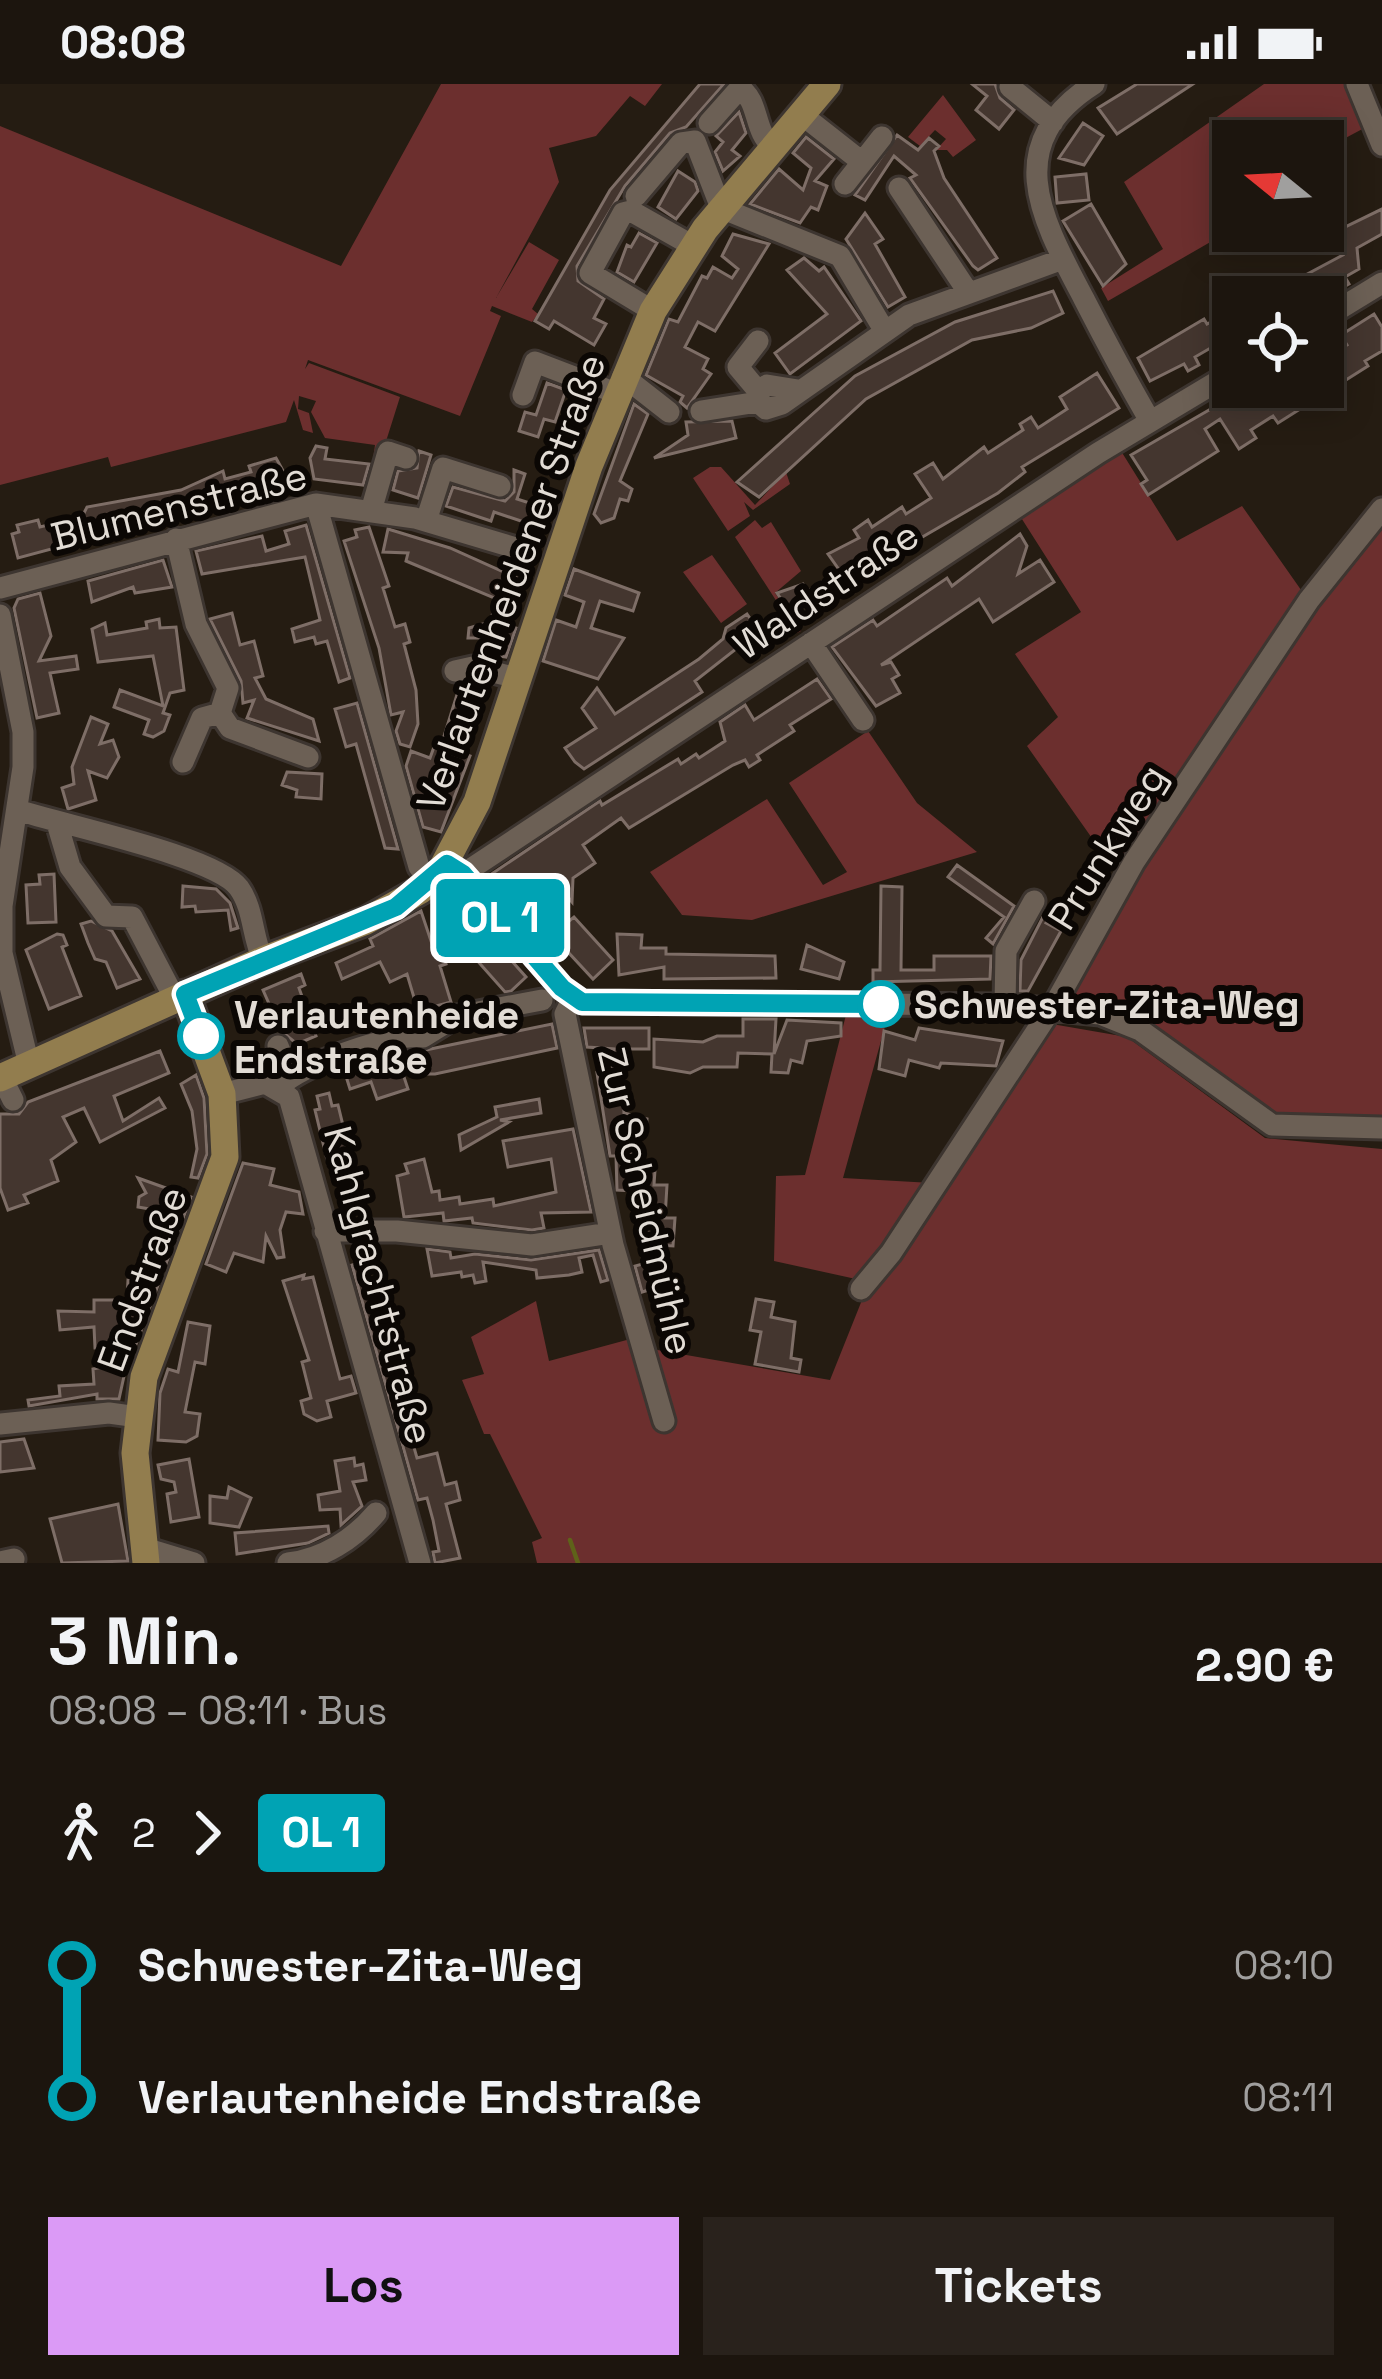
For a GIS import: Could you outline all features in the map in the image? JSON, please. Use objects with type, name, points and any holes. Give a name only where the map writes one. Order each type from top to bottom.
[{"type":"main road","name":"Verlautenheidener Straße","points":[[448,873],[619,384],[652,310],[722,208],[827,84]]},
{"type":"main road","points":[[5,1085],[113,1038],[180,996],[366,921],[448,873]]},
{"type":"main road","name":"Endstraße","points":[[147,1556],[135,1453],[137,1417],[154,1345],[215,1194],[225,1157],[222,1094],[180,996]]},
{"type":"street","points":[[755,84],[776,143]]},
{"type":"street","points":[[1094,84],[1073,98],[1053,122],[1034,179],[1043,221],[1150,421]]},
{"type":"street","points":[[1010,87],[1053,122]]},
{"type":"street","points":[[710,124],[740,88],[749,94],[763,139],[776,143]]},
{"type":"street","points":[[1368,93],[1382,145]]},
{"type":"street","points":[[801,114],[862,162]]},
{"type":"street","points":[[844,184],[882,137]]},
{"type":"street","points":[[636,196],[681,143],[694,140],[722,208],[840,256],[884,330]]},
{"type":"street","points":[[899,188],[968,292]]},
{"type":"street","points":[[652,310],[590,273],[623,213],[631,211],[694,246]]},
{"type":"street","points":[[758,340],[738,367],[766,409],[782,404],[884,330],[968,292],[1063,259]]},
{"type":"street","points":[[1344,306],[1382,283]]},
{"type":"street","points":[[523,395],[535,362],[619,384],[669,412]]},
{"type":"street","name":"Waldstraße","points":[[448,873],[1212,384]]},
{"type":"street","points":[[701,411],[758,397]]},
{"type":"street","points":[[370,511],[388,452],[406,458]]},
{"type":"street","points":[[426,521],[443,468],[500,485]]},
{"type":"street","points":[[316,504],[419,867],[448,873],[573,998],[592,1004],[1051,1007],[1121,1019],[1272,1125],[1382,1128]]},
{"type":"street","name":"Blumenstraße","points":[[0,588],[316,504],[426,521],[516,548]]},
{"type":"street","name":"Prunkweg","points":[[860,1288],[891,1253],[1051,1007],[1134,862],[1309,600],[1382,508]]},
{"type":"street","points":[[176,539],[196,624],[228,688],[220,713]]},
{"type":"street","points":[[1,621],[23,732],[18,810],[2,906],[2,952],[38,1070]]},
{"type":"street","points":[[811,643],[863,720]]},
{"type":"street","points":[[455,671],[473,667],[517,678]]},
{"type":"street","points":[[220,713],[230,728],[308,757]]},
{"type":"street","points":[[183,762],[202,718],[220,713]]},
{"type":"street","points":[[18,810],[167,853],[235,881],[246,898],[263,960]]},
{"type":"street","points":[[56,823],[70,867],[106,916],[132,917],[180,996]]},
{"type":"street","points":[[1005,1005],[1006,951],[1034,901]]},
{"type":"street","name":"Zur Scheidmühle","points":[[573,998],[566,1014],[610,1233],[664,1421]]},
{"type":"street","points":[[278,1046],[285,1082],[401,1033],[434,1034],[457,1016],[542,1000]]},
{"type":"street","name":"Kahlgrachtstraße","points":[[222,1094],[285,1082],[420,1563]]},
{"type":"street","points":[[325,1231],[398,1231],[532,1245],[610,1233]]},
{"type":"street","points":[[0,1424],[109,1413],[137,1417]]},
{"type":"street","points":[[288,1563],[330,1550],[360,1532],[376,1513]]},
{"type":"street","name":"Endstraße","points":[[147,1556],[194,1563]]},
{"type":"shaded area","points":[[441,84],[662,84],[645,106],[630,96],[596,136],[549,148],[559,182],[496,298],[529,242],[559,260],[532,309],[538,314],[532,322],[492,306],[490,311],[501,316],[460,416],[308,360],[305,369],[309,363],[400,397],[376,473],[371,472],[375,445],[325,438],[311,412],[316,401],[299,396],[298,409],[309,413],[313,433],[303,430],[294,400],[286,422],[111,467],[108,457],[0,485],[0,126],[341,266]]},
{"type":"shaded area","points":[[1264,84],[1346,84],[1368,126],[1344,139],[1344,120],[1213,120]]},
{"type":"shaded area","points":[[943,95],[976,140],[953,157],[947,150],[936,150],[946,139],[935,130],[920,146],[908,137]]},
{"type":"shaded area","points":[[1212,120],[1212,241],[1108,301],[1101,288],[1163,249],[1124,182]]},
{"type":"shaded area","points":[[1121,451],[1177,541],[1242,506],[1306,597],[1118,875],[1027,746],[1058,717],[1015,654],[1081,612],[1020,516]]},
{"type":"shaded area","points":[[710,467],[721,467],[755,505],[786,472],[790,484],[753,510],[744,502],[750,516],[728,531],[693,478]]},
{"type":"shaded area","points":[[1382,516],[1382,1118],[1275,1117],[1144,1023],[1124,1012],[1068,1002],[1066,991],[1215,748]]},
{"type":"shaded area","points":[[755,520],[762,528],[771,522],[801,571],[775,593],[801,631],[797,633],[735,537]]},
{"type":"shaded area","points":[[712,555],[747,604],[721,623],[683,572]]},
{"type":"shaded area","points":[[868,731],[917,803],[977,852],[752,920],[682,915],[650,872],[767,799],[823,885],[847,872],[789,783]]},
{"type":"shaded area","points":[[847,1011],[889,1012],[843,1178],[932,1183],[865,1281],[774,1261],[776,1176],[805,1175]]},
{"type":"shaded area","points":[[1046,1023],[1127,1037],[1265,1138],[1382,1149],[1382,1563],[537,1563],[532,1542],[542,1538],[490,1434],[484,1434],[462,1380],[484,1374],[471,1337],[536,1301],[549,1361],[634,1338],[646,1348],[830,1380],[864,1295]]},
{"type":"building","points":[[700,84],[724,84],[686,127],[670,133],[625,186],[577,266],[578,281],[604,299],[594,318],[606,324],[594,345],[554,321],[549,329],[535,321],[610,190]]},
{"type":"building","points":[[972,84],[995,84],[1000,98],[1014,110],[999,129],[976,110],[987,96]]},
{"type":"building","points":[[1137,84],[1193,84],[1117,134],[1098,108]]},
{"type":"building","points":[[739,112],[746,133],[732,150],[740,156],[723,171],[715,152],[723,142],[716,136]]},
{"type":"building","points":[[1083,123],[1103,136],[1084,165],[1059,158]]},
{"type":"building","points":[[897,135],[918,150],[929,138],[939,146],[934,151],[944,178],[997,258],[978,270],[973,266],[910,178],[916,175],[894,156],[865,200],[855,195]]},
{"type":"building","points":[[806,137],[834,159],[815,181],[827,186],[818,210],[811,207],[800,223],[750,204],[779,169],[803,190],[811,168],[793,153]]},
{"type":"building","points":[[678,171],[695,182],[698,191],[676,219],[658,207]]},
{"type":"building","points":[[1086,174],[1089,200],[1057,203],[1055,177]]},
{"type":"building","points":[[1091,204],[1126,264],[1103,286],[1063,221]]},
{"type":"building","points":[[1382,209],[1382,234],[1357,248],[1359,269],[1345,277],[1349,284],[1344,287],[1344,276],[1304,276],[1343,255],[1344,228]]},
{"type":"building","points":[[865,213],[883,239],[875,244],[905,297],[888,307],[846,239]]},
{"type":"building","points":[[639,233],[657,243],[634,282],[617,272],[627,245],[631,247]]},
{"type":"building","points":[[733,234],[769,244],[715,331],[698,322],[685,347],[708,359],[703,369],[711,374],[687,408],[680,402],[683,396],[646,375],[669,319],[678,322],[702,276],[707,278],[713,267],[732,278],[738,269],[722,256]]},
{"type":"building","points":[[804,258],[819,271],[824,267],[861,321],[790,374],[775,353],[827,314],[787,270]]},
{"type":"building","points":[[1053,291],[1063,313],[1031,328],[972,340],[866,399],[759,497],[737,482],[855,376],[955,322]]},
{"type":"building","points":[[1374,314],[1382,327],[1382,351],[1344,381],[1347,345],[1344,333]]},
{"type":"building","points":[[1204,319],[1207,324],[1212,322],[1212,347],[1195,357],[1199,365],[1188,371],[1184,364],[1150,381],[1138,358]]},
{"type":"building","points":[[1097,373],[1119,408],[1022,467],[1025,472],[998,493],[912,543],[902,529],[871,556],[878,566],[829,599],[826,593],[789,611],[777,593],[803,584],[808,591],[840,571],[828,554],[859,538],[854,530],[868,520],[872,527],[902,507],[906,514],[931,498],[915,474],[933,463],[943,479],[984,447],[988,453],[1023,430],[1020,424],[1031,417],[1038,428],[1067,409],[1060,397]]},
{"type":"building","points":[[547,383],[566,390],[555,422],[544,419],[538,437],[519,431],[525,412],[536,415]]},
{"type":"building","points":[[634,404],[648,414],[620,481],[632,489],[628,501],[620,499],[614,518],[601,523],[594,514]]},
{"type":"building","points":[[1213,408],[1302,408],[1278,423],[1273,416],[1251,430],[1256,438],[1239,449],[1220,419],[1205,429],[1218,451],[1148,495],[1141,484],[1147,480],[1131,455]]},
{"type":"building","points":[[732,421],[736,438],[654,458],[688,435],[686,422]]},
{"type":"building","points":[[316,446],[327,448],[325,459],[369,464],[363,485],[314,479],[310,458]]},
{"type":"building","points":[[419,451],[431,455],[418,498],[393,490],[398,471],[417,468]]},
{"type":"building","points":[[276,458],[292,487],[264,495],[261,484],[232,492],[234,500],[18,558],[12,534],[19,532],[17,525],[38,520],[40,527],[82,517],[87,507],[181,490],[223,471],[225,479]]},
{"type":"building","points":[[514,470],[525,474],[517,499],[539,506],[533,525],[494,512],[491,521],[446,506],[453,487],[505,501],[514,492]]},
{"type":"building","points":[[306,525],[350,678],[339,682],[327,641],[316,644],[314,637],[295,642],[292,629],[320,620],[305,557],[202,574],[196,551],[262,536],[266,551],[289,544],[285,531]]},
{"type":"building","points":[[369,527],[389,586],[383,588],[395,627],[405,624],[410,642],[404,644],[416,690],[418,724],[410,747],[400,744],[396,731],[403,712],[391,715],[379,648],[344,541],[357,537],[355,530]]},
{"type":"building","points":[[388,529],[450,548],[517,578],[502,624],[516,628],[506,657],[480,653],[485,638],[468,638],[469,628],[490,622],[497,599],[406,561],[408,553],[383,552]]},
{"type":"building","points":[[1020,534],[1027,546],[1018,574],[1040,560],[1054,582],[993,622],[979,599],[881,665],[891,662],[899,675],[892,679],[900,693],[876,706],[832,647],[873,620],[877,626],[947,578],[952,586]]},
{"type":"building","points":[[163,560],[172,587],[135,593],[133,587],[92,602],[88,581]]},
{"type":"building","points":[[574,569],[639,593],[633,611],[600,601],[591,628],[624,638],[598,679],[543,661],[556,620],[576,627],[584,602],[565,595]]},
{"type":"building","points":[[40,593],[51,636],[39,661],[76,656],[78,669],[50,673],[59,713],[37,718],[14,608],[18,599]]},
{"type":"building","points":[[232,613],[240,645],[254,641],[263,676],[255,678],[266,699],[313,719],[319,741],[247,718],[254,700],[243,703],[241,681],[210,619]]},
{"type":"building","points":[[747,614],[759,631],[695,681],[702,692],[584,769],[575,762],[565,748],[596,728],[582,708],[597,688],[615,714],[699,659],[723,639],[726,628]]},
{"type":"building","points":[[159,619],[160,628],[176,627],[184,690],[170,693],[163,713],[170,715],[164,731],[153,737],[144,734],[149,720],[114,707],[120,690],[163,706],[153,656],[98,662],[92,629],[105,623],[107,635],[147,628],[146,622]]},
{"type":"building","points":[[817,679],[831,699],[790,725],[794,731],[757,755],[760,760],[749,767],[745,760],[733,765],[629,828],[621,818],[583,845],[595,863],[573,878],[572,902],[557,884],[538,897],[551,916],[557,910],[568,922],[574,917],[613,960],[593,979],[567,951],[562,956],[511,889],[501,895],[487,877],[600,801],[602,805],[678,759],[681,764],[696,754],[699,758],[725,741],[720,722],[745,705],[754,720]]},
{"type":"building","points":[[460,685],[485,685],[464,754],[470,756],[441,832],[423,827],[406,766],[411,751],[430,758],[434,747],[440,749]]},
{"type":"building","points":[[357,703],[398,849],[385,848],[356,744],[346,747],[335,709]]},
{"type":"building","points":[[91,717],[108,724],[100,744],[113,740],[119,757],[107,778],[88,771],[96,800],[68,809],[62,788],[74,784],[72,767]]},
{"type":"building","points":[[287,772],[322,774],[321,799],[296,797],[297,790],[282,785]]},
{"type":"building","points":[[957,865],[1014,906],[993,944],[986,938],[1004,917],[948,877]]},
{"type":"building","points":[[54,874],[56,922],[28,923],[26,885],[40,884],[39,875]]},
{"type":"building","points":[[183,886],[216,889],[230,903],[238,928],[231,930],[228,910],[196,912],[195,906],[182,907]]},
{"type":"building","points":[[881,886],[902,887],[901,970],[934,970],[934,956],[991,956],[990,979],[873,982],[873,970],[880,970]]},
{"type":"building","points":[[1047,909],[1052,913],[1046,923],[1061,931],[1028,991],[1020,991],[1021,960]]},
{"type":"building","points":[[421,911],[433,947],[439,941],[446,964],[440,966],[451,1002],[418,1011],[407,974],[390,982],[380,962],[342,979],[336,963],[373,946],[370,939]]},
{"type":"building","points":[[470,914],[526,977],[511,991],[505,992],[451,931]]},
{"type":"building","points":[[91,921],[112,931],[140,979],[117,988],[106,962],[95,959],[88,943],[81,924]]},
{"type":"building","points":[[617,934],[642,935],[641,948],[666,948],[666,954],[775,956],[776,978],[664,979],[664,967],[619,975]]},
{"type":"building","points":[[63,935],[67,945],[62,947],[81,996],[49,1009],[26,950]]},
{"type":"building","points":[[807,945],[844,962],[839,979],[801,969]]},
{"type":"building","points":[[301,974],[305,985],[299,988],[316,1036],[297,1044],[281,1031],[263,990]]},
{"type":"building","points":[[743,1019],[776,1019],[774,1054],[787,1020],[841,1023],[841,1036],[807,1041],[802,1063],[791,1060],[788,1073],[771,1072],[772,1054],[738,1053],[737,1067],[703,1067],[690,1073],[654,1067],[654,1039],[703,1042],[717,1036],[743,1036]]},
{"type":"building","points":[[552,1024],[557,1048],[435,1074],[403,1074],[408,1089],[377,1099],[371,1082],[350,1089],[345,1073],[416,1052]]},
{"type":"building","points":[[584,1028],[649,1028],[649,1049],[625,1049],[624,1075],[612,1074],[614,1049],[587,1047]]},
{"type":"building","points":[[919,1028],[1003,1041],[996,1066],[941,1063],[939,1068],[909,1060],[905,1076],[879,1069],[884,1031],[915,1040]]},
{"type":"building","points":[[160,1051],[169,1073],[114,1096],[123,1121],[159,1098],[165,1108],[100,1142],[84,1108],[63,1117],[76,1142],[51,1160],[58,1181],[24,1195],[28,1203],[8,1210],[0,1188],[0,1114],[19,1114],[28,1102]]},
{"type":"building","points":[[597,1073],[622,1075],[624,1113],[647,1119],[646,1134],[632,1134],[632,1168],[655,1170],[654,1185],[667,1185],[665,1218],[675,1218],[673,1246],[642,1244],[644,1205],[634,1204],[635,1191],[617,1190],[616,1156],[610,1156]]},
{"type":"building","points":[[196,1075],[204,1098],[207,1154],[198,1178],[191,1177],[197,1149],[192,1111],[181,1084]]},
{"type":"building","points":[[329,1093],[332,1106],[338,1105],[348,1159],[328,1164],[315,1110],[320,1109],[317,1096]]},
{"type":"building","points":[[539,1099],[541,1113],[500,1120],[509,1122],[461,1150],[459,1135],[497,1117],[495,1107]]},
{"type":"building","points":[[573,1129],[591,1212],[541,1213],[544,1228],[532,1230],[473,1223],[472,1218],[444,1221],[443,1213],[404,1217],[397,1176],[408,1173],[405,1164],[424,1159],[432,1192],[439,1191],[440,1200],[459,1197],[460,1204],[493,1199],[494,1206],[556,1192],[551,1159],[508,1167],[503,1141]]},
{"type":"building","points":[[243,1163],[274,1169],[270,1185],[299,1192],[303,1214],[286,1212],[280,1230],[284,1257],[277,1258],[266,1236],[263,1262],[234,1253],[226,1272],[206,1264]]},
{"type":"building","points":[[138,1178],[191,1197],[135,1347],[95,1348],[94,1327],[60,1330],[58,1311],[94,1312],[94,1300],[127,1300],[128,1280],[142,1281],[147,1240],[154,1242],[167,1212],[138,1207],[139,1197],[146,1193]]},
{"type":"building","points":[[427,1249],[450,1252],[451,1258],[475,1254],[531,1260],[599,1250],[608,1280],[601,1282],[593,1255],[579,1258],[582,1272],[569,1275],[537,1278],[536,1270],[483,1262],[486,1281],[475,1283],[473,1275],[462,1277],[461,1272],[432,1276]]},
{"type":"building","points":[[665,1258],[672,1283],[642,1292],[635,1266]]},
{"type":"building","points":[[363,1262],[376,1315],[383,1328],[397,1326],[421,1424],[413,1427],[416,1435],[411,1437],[417,1458],[437,1453],[445,1485],[456,1482],[460,1500],[446,1504],[460,1558],[435,1563],[433,1552],[439,1551],[427,1498],[418,1500],[352,1265]]},
{"type":"building","points":[[304,1275],[303,1279],[313,1277],[340,1379],[351,1376],[356,1393],[327,1401],[331,1417],[317,1421],[304,1414],[301,1401],[311,1398],[302,1362],[309,1360],[283,1281]]},
{"type":"building","points":[[756,1299],[774,1302],[771,1317],[795,1322],[791,1358],[801,1360],[799,1372],[755,1364],[761,1332],[750,1330]]},
{"type":"building","points":[[188,1322],[210,1326],[205,1364],[195,1362],[185,1412],[200,1414],[197,1436],[186,1442],[158,1440],[160,1393],[168,1369],[178,1372]]},
{"type":"building","points":[[126,1367],[119,1399],[97,1399],[97,1394],[29,1406],[28,1400],[60,1396],[59,1386],[94,1384],[93,1369]]},
{"type":"building","points":[[24,1439],[34,1468],[0,1472],[0,1442]]},
{"type":"building","points":[[354,1458],[355,1466],[363,1464],[366,1480],[353,1482],[362,1506],[341,1525],[340,1509],[320,1510],[318,1495],[340,1491],[335,1461]]},
{"type":"building","points":[[189,1459],[199,1517],[171,1522],[167,1494],[176,1492],[174,1482],[161,1479],[158,1465]]},
{"type":"building","points":[[229,1487],[251,1498],[239,1527],[210,1523],[210,1496],[227,1498]]},
{"type":"building","points":[[118,1504],[128,1561],[62,1563],[50,1519]]},
{"type":"building","points":[[328,1526],[329,1533],[308,1543],[237,1554],[235,1533]]},
{"type":"waterway","points":[[570,1540],[578,1563]]},
{"type":"bus line","points":[[201,1036],[185,994],[396,907],[447,864],[463,874],[562,988],[582,1002],[881,1004]]},
{"type":"place","name":"Schwester-Zita-Weg","points":[[881,1004]]},
{"type":"place","name":"Verlautenheide Endstraße","points":[[201,1036]]}]
